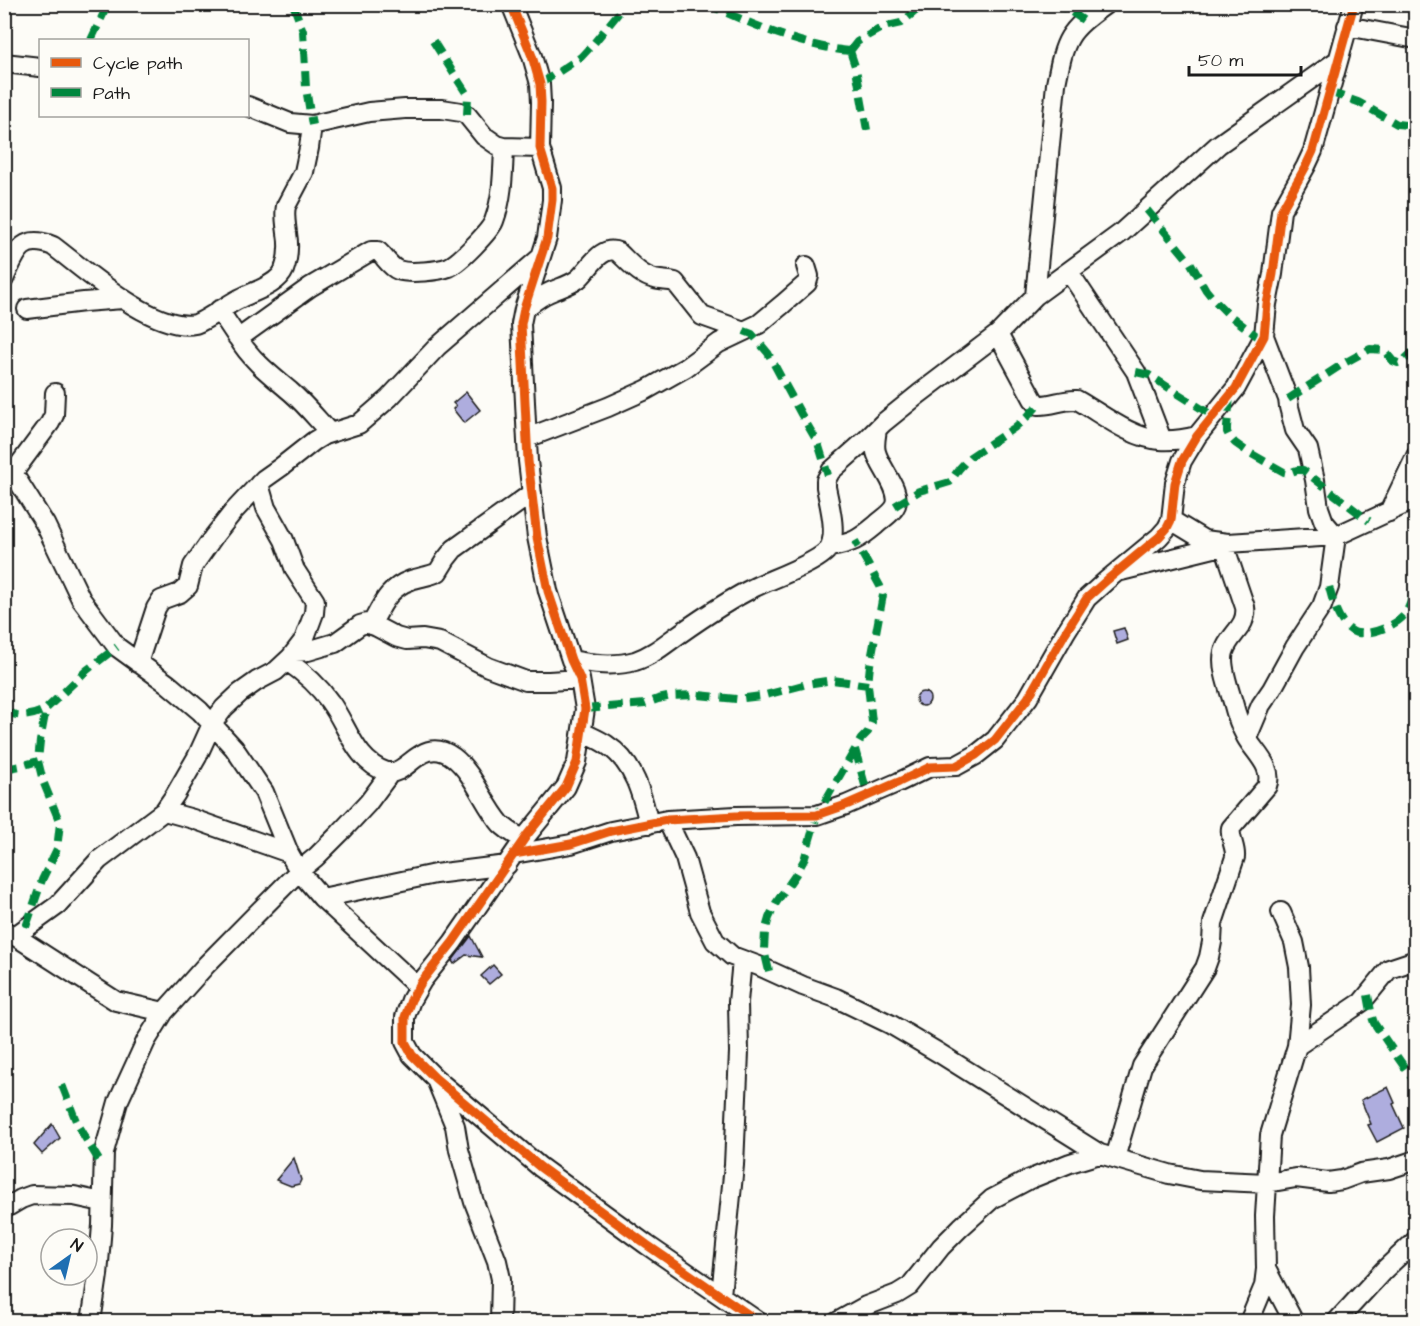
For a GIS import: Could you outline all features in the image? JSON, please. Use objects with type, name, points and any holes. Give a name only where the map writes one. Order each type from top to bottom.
[{"type":"street","points":[[511,4],[532,56],[540,84],[540,148],[552,188],[547,238],[521,324],[532,493],[537,537],[548,591],[571,660],[580,679],[585,709],[577,762],[566,787],[418,987],[405,1017],[405,1042],[412,1055],[435,1078],[540,1167],[647,1245],[759,1322]]},
{"type":"street","points":[[1035,296],[1055,96],[1062,51],[1070,35],[1083,20],[1106,4]]},
{"type":"street","points":[[1247,738],[1261,705],[1322,606],[1329,587],[1336,536],[1324,522],[1319,508],[1308,449],[1295,430],[1288,399],[1264,336],[1266,304],[1273,274],[1281,211],[1312,151],[1352,5]]},
{"type":"street","points":[[1347,26],[1416,39]]},
{"type":"street","points":[[830,547],[833,536],[826,487],[831,471],[919,394],[998,334],[1035,296],[1121,234],[1218,145],[1338,60]]},
{"type":"street","points":[[4,63],[39,67]]},
{"type":"street","points":[[249,106],[290,123],[312,124],[369,112],[442,109],[467,115],[491,142],[504,147],[540,148]]},
{"type":"street","points":[[4,279],[21,248],[27,243],[40,241],[52,246],[123,299],[174,324],[196,324],[254,291],[271,284],[283,272],[288,246],[286,206],[304,172],[312,124]]},
{"type":"street","points":[[238,338],[244,336],[310,287],[371,251],[378,251],[399,271],[430,271],[449,267],[467,253],[494,222],[503,184],[504,147]]},
{"type":"street","points":[[524,309],[548,293],[572,284],[600,255],[614,250],[649,278],[675,282],[702,316],[744,331]]},
{"type":"street","points":[[138,663],[156,608],[161,600],[180,593],[188,585],[192,569],[201,555],[233,512],[264,478],[314,441],[358,424],[389,398],[437,347],[541,257]]},
{"type":"street","points":[[527,438],[646,390],[685,368],[719,343],[759,324],[807,283],[809,276],[806,266]]},
{"type":"street","points":[[1069,272],[1136,372],[1162,440]]},
{"type":"street","points":[[27,309],[123,299]]},
{"type":"street","points":[[219,310],[245,350],[292,393],[330,433]]},
{"type":"street","points":[[998,334],[1038,405],[1077,400],[1130,432],[1145,437],[1175,440],[1197,436]]},
{"type":"street","points":[[322,898],[435,874],[515,853],[571,844],[611,831],[658,822],[736,816],[817,815],[846,805],[930,767],[956,766],[976,755],[995,740],[1028,698],[1088,598],[1167,528],[1171,520],[1175,483],[1182,461],[1197,436],[1236,388],[1264,336]]},
{"type":"street","points":[[55,393],[54,415],[50,423],[9,469],[45,524],[81,599],[117,646],[200,711],[234,748],[264,792],[289,853],[299,871],[322,898],[418,987]]},
{"type":"street","points":[[571,660],[597,665],[634,661],[658,651],[678,635],[755,587],[819,557],[830,547],[855,542],[895,506],[894,487],[876,453],[877,429]]},
{"type":"street","points":[[1389,512],[1416,456]]},
{"type":"street","points":[[164,1012],[116,1001],[10,933],[58,905],[99,860],[164,811],[197,757],[212,724],[224,708],[240,693],[276,671],[304,640],[314,613],[315,601],[295,570],[284,540],[266,508],[259,484]]},
{"type":"street","points":[[371,625],[395,587],[438,572],[454,549],[532,493]]},
{"type":"street","points":[[1116,573],[1226,544],[1336,536],[1416,499]]},
{"type":"street","points":[[1171,520],[1204,540],[1226,544]]},
{"type":"street","points":[[1108,1156],[1142,1066],[1205,968],[1212,942],[1213,923],[1235,857],[1236,850],[1230,833],[1231,828],[1269,781],[1267,768],[1247,738],[1235,711],[1223,660],[1227,646],[1244,621],[1246,613],[1226,544]]},
{"type":"street","points":[[291,656],[335,643],[360,625],[367,623],[407,640],[423,639],[440,642],[488,667],[526,681],[580,679]]},
{"type":"street","points":[[291,656],[300,670],[329,700],[353,744],[363,756],[378,767],[391,772],[398,771],[419,754],[433,751],[450,755],[458,761],[509,832],[515,853]]},
{"type":"street","points":[[582,732],[608,745],[621,756],[631,770],[642,796],[685,858],[700,912],[715,941],[732,956],[836,998],[890,1024],[1108,1156],[1169,1174],[1200,1180],[1268,1183],[1296,1179],[1328,1182],[1342,1180],[1361,1173],[1416,1160]]},
{"type":"street","points":[[91,1322],[102,1225],[104,1152],[118,1102],[146,1041],[164,1012],[207,964],[354,819],[391,772]]},
{"type":"street","points":[[164,811],[289,853]]},
{"type":"street","points":[[1249,1322],[1264,1286],[1266,1269],[1265,1216],[1270,1135],[1297,1046],[1301,1005],[1299,966],[1294,942],[1281,912]]},
{"type":"street","points":[[721,1296],[734,1165],[739,1052],[738,1002],[742,960]]},
{"type":"street","points":[[1297,1046],[1362,1002],[1389,969],[1416,960]]},
{"type":"street","points":[[435,1078],[455,1126],[459,1150],[474,1202],[497,1261],[501,1279],[500,1322]]},
{"type":"street","points":[[837,1322],[910,1286],[941,1247],[992,1199],[1059,1167],[1108,1156]]},
{"type":"street","points":[[4,1209],[32,1195],[74,1196],[102,1202]]},
{"type":"street","points":[[1336,1322],[1384,1270],[1416,1240]]},
{"type":"street","points":[[1266,1269],[1294,1322]]},
{"type":"building","points":[[466,392],[480,410],[464,423],[453,409],[456,406],[453,403]]},
{"type":"building","points":[[1124,628],[1128,640],[1117,644],[1113,631]]},
{"type":"building","points":[[923,692],[928,694],[930,699],[928,704],[923,706],[918,704],[916,699],[918,694]]},
{"type":"building","points":[[471,936],[482,957],[466,955],[454,964],[452,961]]},
{"type":"building","points":[[493,965],[501,974],[489,984],[481,976]]},
{"type":"building","points":[[1388,1087],[1404,1128],[1377,1142],[1368,1125],[1371,1124],[1361,1100]]},
{"type":"building","points":[[52,1124],[60,1138],[42,1154],[34,1145]]},
{"type":"building","points":[[294,1158],[301,1180],[299,1184],[291,1186],[276,1180]]},
{"type":"marked path","points":[[91,39],[108,4]]},
{"type":"marked path","points":[[293,4],[303,31],[306,88],[312,125]]},
{"type":"marked path","points":[[540,84],[581,57],[626,4]]},
{"type":"marked path","points":[[706,4],[794,39],[850,51]]},
{"type":"marked path","points":[[850,51],[857,42],[883,27],[901,23],[924,4]]},
{"type":"marked path","points":[[1051,4],[1067,9],[1083,20]]},
{"type":"marked path","points":[[433,41],[468,96],[467,115]]},
{"type":"marked path","points":[[850,51],[856,69],[867,130]]},
{"type":"marked path","points":[[1329,92],[1358,102],[1397,124],[1416,126]]},
{"type":"marked path","points":[[1147,210],[1190,262],[1215,301],[1262,340]]},
{"type":"marked path","points":[[744,331],[752,334],[768,353],[818,443],[828,475]]},
{"type":"marked path","points":[[1288,399],[1370,349],[1384,350],[1393,361],[1398,363],[1416,349]]},
{"type":"marked path","points":[[1136,372],[1149,375],[1213,416]]},
{"type":"marked path","points":[[1230,397],[1227,432],[1235,443],[1284,472],[1303,470],[1369,521]]},
{"type":"marked path","points":[[895,506],[919,491],[950,482],[970,457],[1014,428],[1038,405]]},
{"type":"marked path","points":[[769,971],[764,950],[769,918],[804,860],[817,815],[872,722],[868,685],[883,595],[855,541]]},
{"type":"marked path","points":[[1329,587],[1340,618],[1353,632],[1363,633],[1384,628],[1402,618],[1409,607],[1416,583]]},
{"type":"marked path","points":[[26,927],[42,880],[57,849],[60,823],[43,781],[38,761],[46,709],[87,670],[117,647]]},
{"type":"marked path","points":[[585,709],[645,704],[671,696],[698,695],[737,699],[762,696],[807,684],[833,680],[868,685]]},
{"type":"marked path","points":[[4,711],[25,716],[46,709]]},
{"type":"marked path","points":[[855,749],[868,796]]},
{"type":"marked path","points":[[4,769],[38,761]]},
{"type":"marked path","points":[[1368,995],[1374,1023],[1416,1084]]},
{"type":"marked path","points":[[62,1085],[78,1126],[103,1167]]},
{"type":"cycle path","points":[[511,4],[532,56],[540,84],[540,148],[552,188],[547,238],[521,324],[528,461],[537,537],[548,591],[571,660],[580,679],[585,709],[577,762],[566,787],[527,835],[453,942],[422,981],[411,1000],[405,1017],[405,1042],[412,1055],[435,1078],[540,1167],[647,1245],[759,1322]]},
{"type":"cycle path","points":[[514,854],[571,844],[611,831],[667,820],[817,815],[846,805],[930,767],[956,766],[976,755],[995,740],[1028,698],[1087,598],[1167,528],[1171,520],[1175,483],[1182,461],[1197,436],[1236,388],[1264,336],[1281,211],[1313,151],[1354,4]]}]
